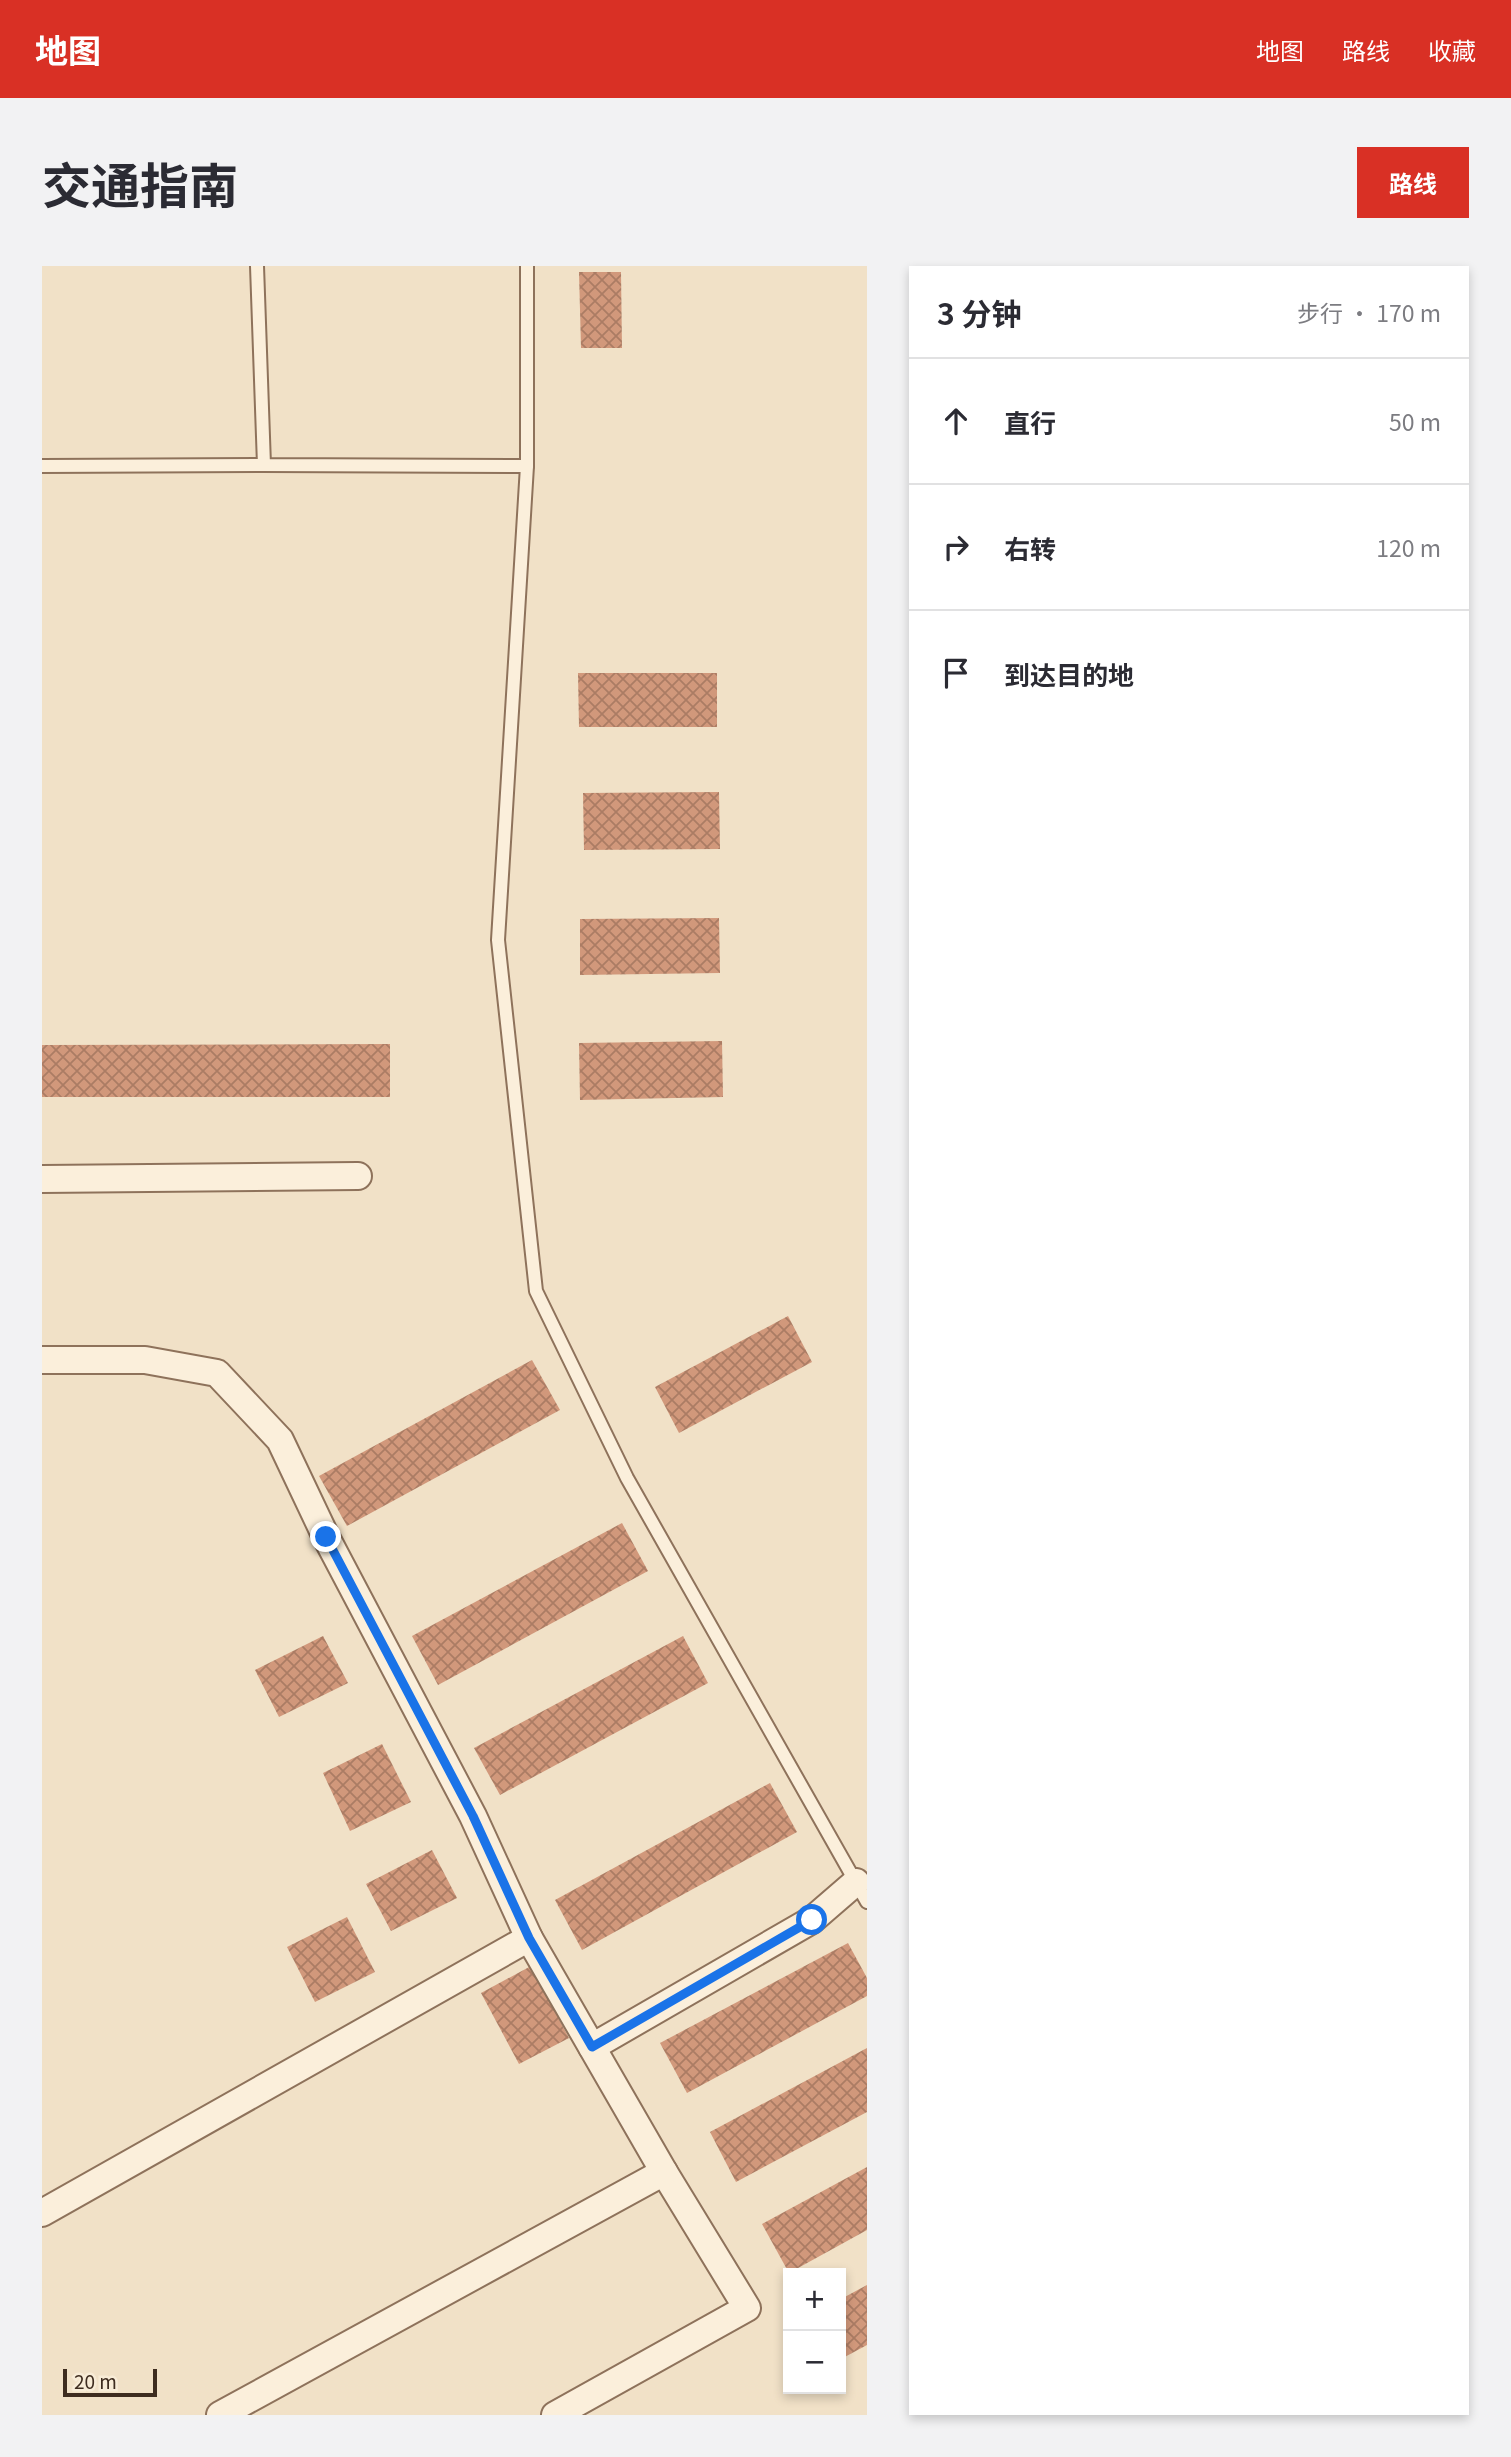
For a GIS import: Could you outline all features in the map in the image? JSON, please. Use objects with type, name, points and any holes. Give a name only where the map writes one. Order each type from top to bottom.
[{"type":"street","points":[[42,1179],[358,1176]]},
{"type":"street","points":[[42,1360],[145,1360],[217,1373],[280,1440],[326,1537],[473,1816],[529,1938],[664,2172],[747,2308],[555,2415]]},
{"type":"street","points":[[592,2047],[812,1920],[863,1887]]},
{"type":"street","points":[[42,2213],[529,1938]]},
{"type":"street","points":[[220,2415],[664,2172]]},
{"type":"lane","points":[[257,266],[264,465]]},
{"type":"lane","points":[[527,266],[527,466],[498,940],[536,1291],[627,1478],[863,1887]]},
{"type":"lane","points":[[42,466],[527,466]]},
{"type":"building","points":[[579,272],[621,272],[622,348],[581,348]]},
{"type":"building","points":[[578,673],[717,673],[717,727],[579,727]]},
{"type":"building","points":[[719,792],[720,849],[584,850],[583,793]]},
{"type":"building","points":[[719,918],[720,973],[580,975],[580,919]]},
{"type":"building","points":[[722,1041],[723,1097],[580,1100],[579,1043]]},
{"type":"building","points":[[390,1044],[390,1097],[42,1097],[42,1045]]},
{"type":"building","points":[[788,1316],[812,1362],[679,1433],[655,1387]]},
{"type":"building","points":[[532,1360],[560,1410],[347,1526],[319,1476]]},
{"type":"building","points":[[622,1523],[648,1571],[438,1685],[412,1636]]},
{"type":"building","points":[[323,1636],[348,1683],[279,1717],[255,1670]]},
{"type":"building","points":[[683,1636],[708,1683],[500,1795],[474,1748]]},
{"type":"building","points":[[382,1744],[411,1802],[350,1831],[323,1773]]},
{"type":"building","points":[[770,1783],[797,1832],[582,1950],[555,1900]]},
{"type":"building","points":[[432,1850],[457,1898],[391,1931],[366,1884]]},
{"type":"building","points":[[347,1917],[375,1972],[315,2002],[287,1947]]},
{"type":"building","points":[[848,1943],[867,1978],[867,1996],[687,2093],[660,2043]]},
{"type":"building","points":[[531,1966],[569,2038],[519,2064],[481,1993]]},
{"type":"building","points":[[867,2048],[867,2112],[736,2182],[710,2132]]},
{"type":"building","points":[[867,2167],[867,2230],[798,2268],[786,2268],[762,2224]]},
{"type":"building","points":[[867,2285],[867,2345],[846,2356],[846,2331],[846,2296]]},
{"type":"route","points":[[326,1537],[473,1816],[529,1938],[592,2047],[812,1920]]}]
